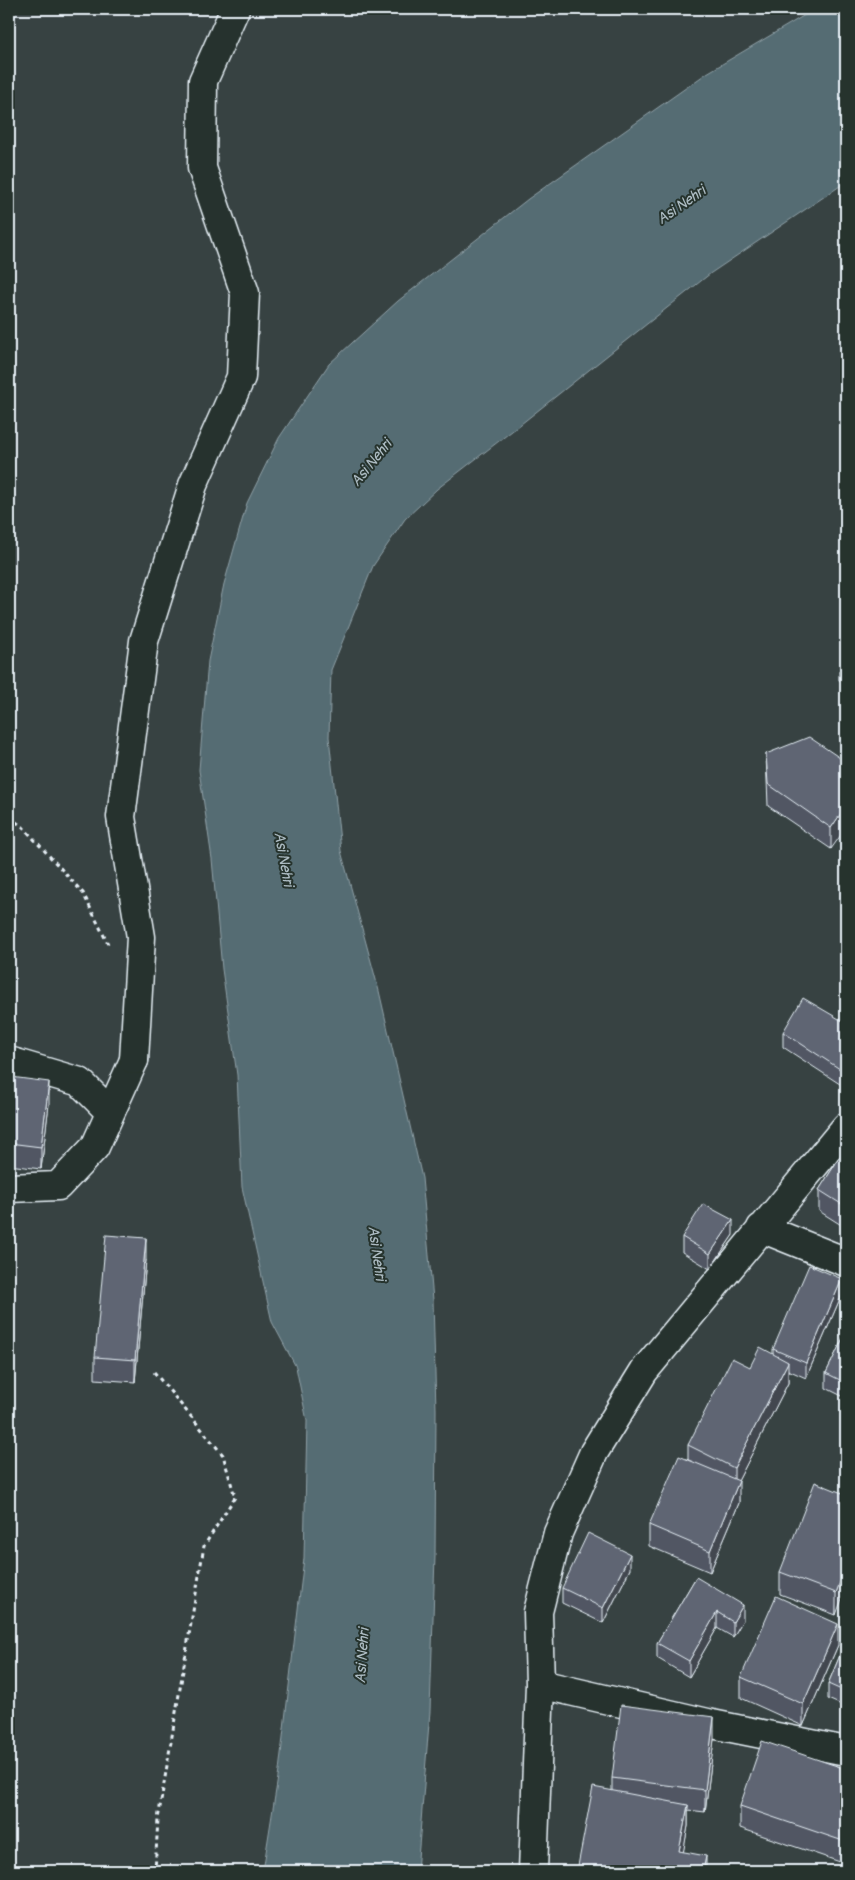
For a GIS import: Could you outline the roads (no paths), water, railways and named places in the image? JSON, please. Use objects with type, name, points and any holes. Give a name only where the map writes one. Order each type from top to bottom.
[{"type":"street","points":[[9,1188],[58,1186],[95,1147],[134,1060],[140,937],[122,816],[144,641],[193,485],[241,377],[245,293],[202,168],[203,81],[235,9]]},
{"type":"street","points":[[9,1061],[80,1082],[110,1112]]},
{"type":"street","points":[[533,1871],[540,1684],[538,1612],[558,1533],[594,1452],[644,1371],[700,1306],[761,1228],[846,1127]]},
{"type":"street","points":[[761,1228],[846,1262]]},
{"type":"street","points":[[540,1684],[712,1724],[846,1751]]},
{"type":"water","name":"Asi Nehri","points":[[815,9],[846,9],[846,182],[711,273],[437,489],[405,519],[373,566],[331,670],[329,737],[341,851],[379,991],[422,1178],[433,1300],[436,1410],[435,1556],[430,1711],[417,1871],[263,1871],[279,1771],[304,1558],[307,1421],[296,1367],[272,1322],[242,1187],[237,1075],[222,969],[212,859],[199,770],[208,661],[224,584],[247,503],[279,438],[329,364],[398,301],[528,199],[707,73]]}]
